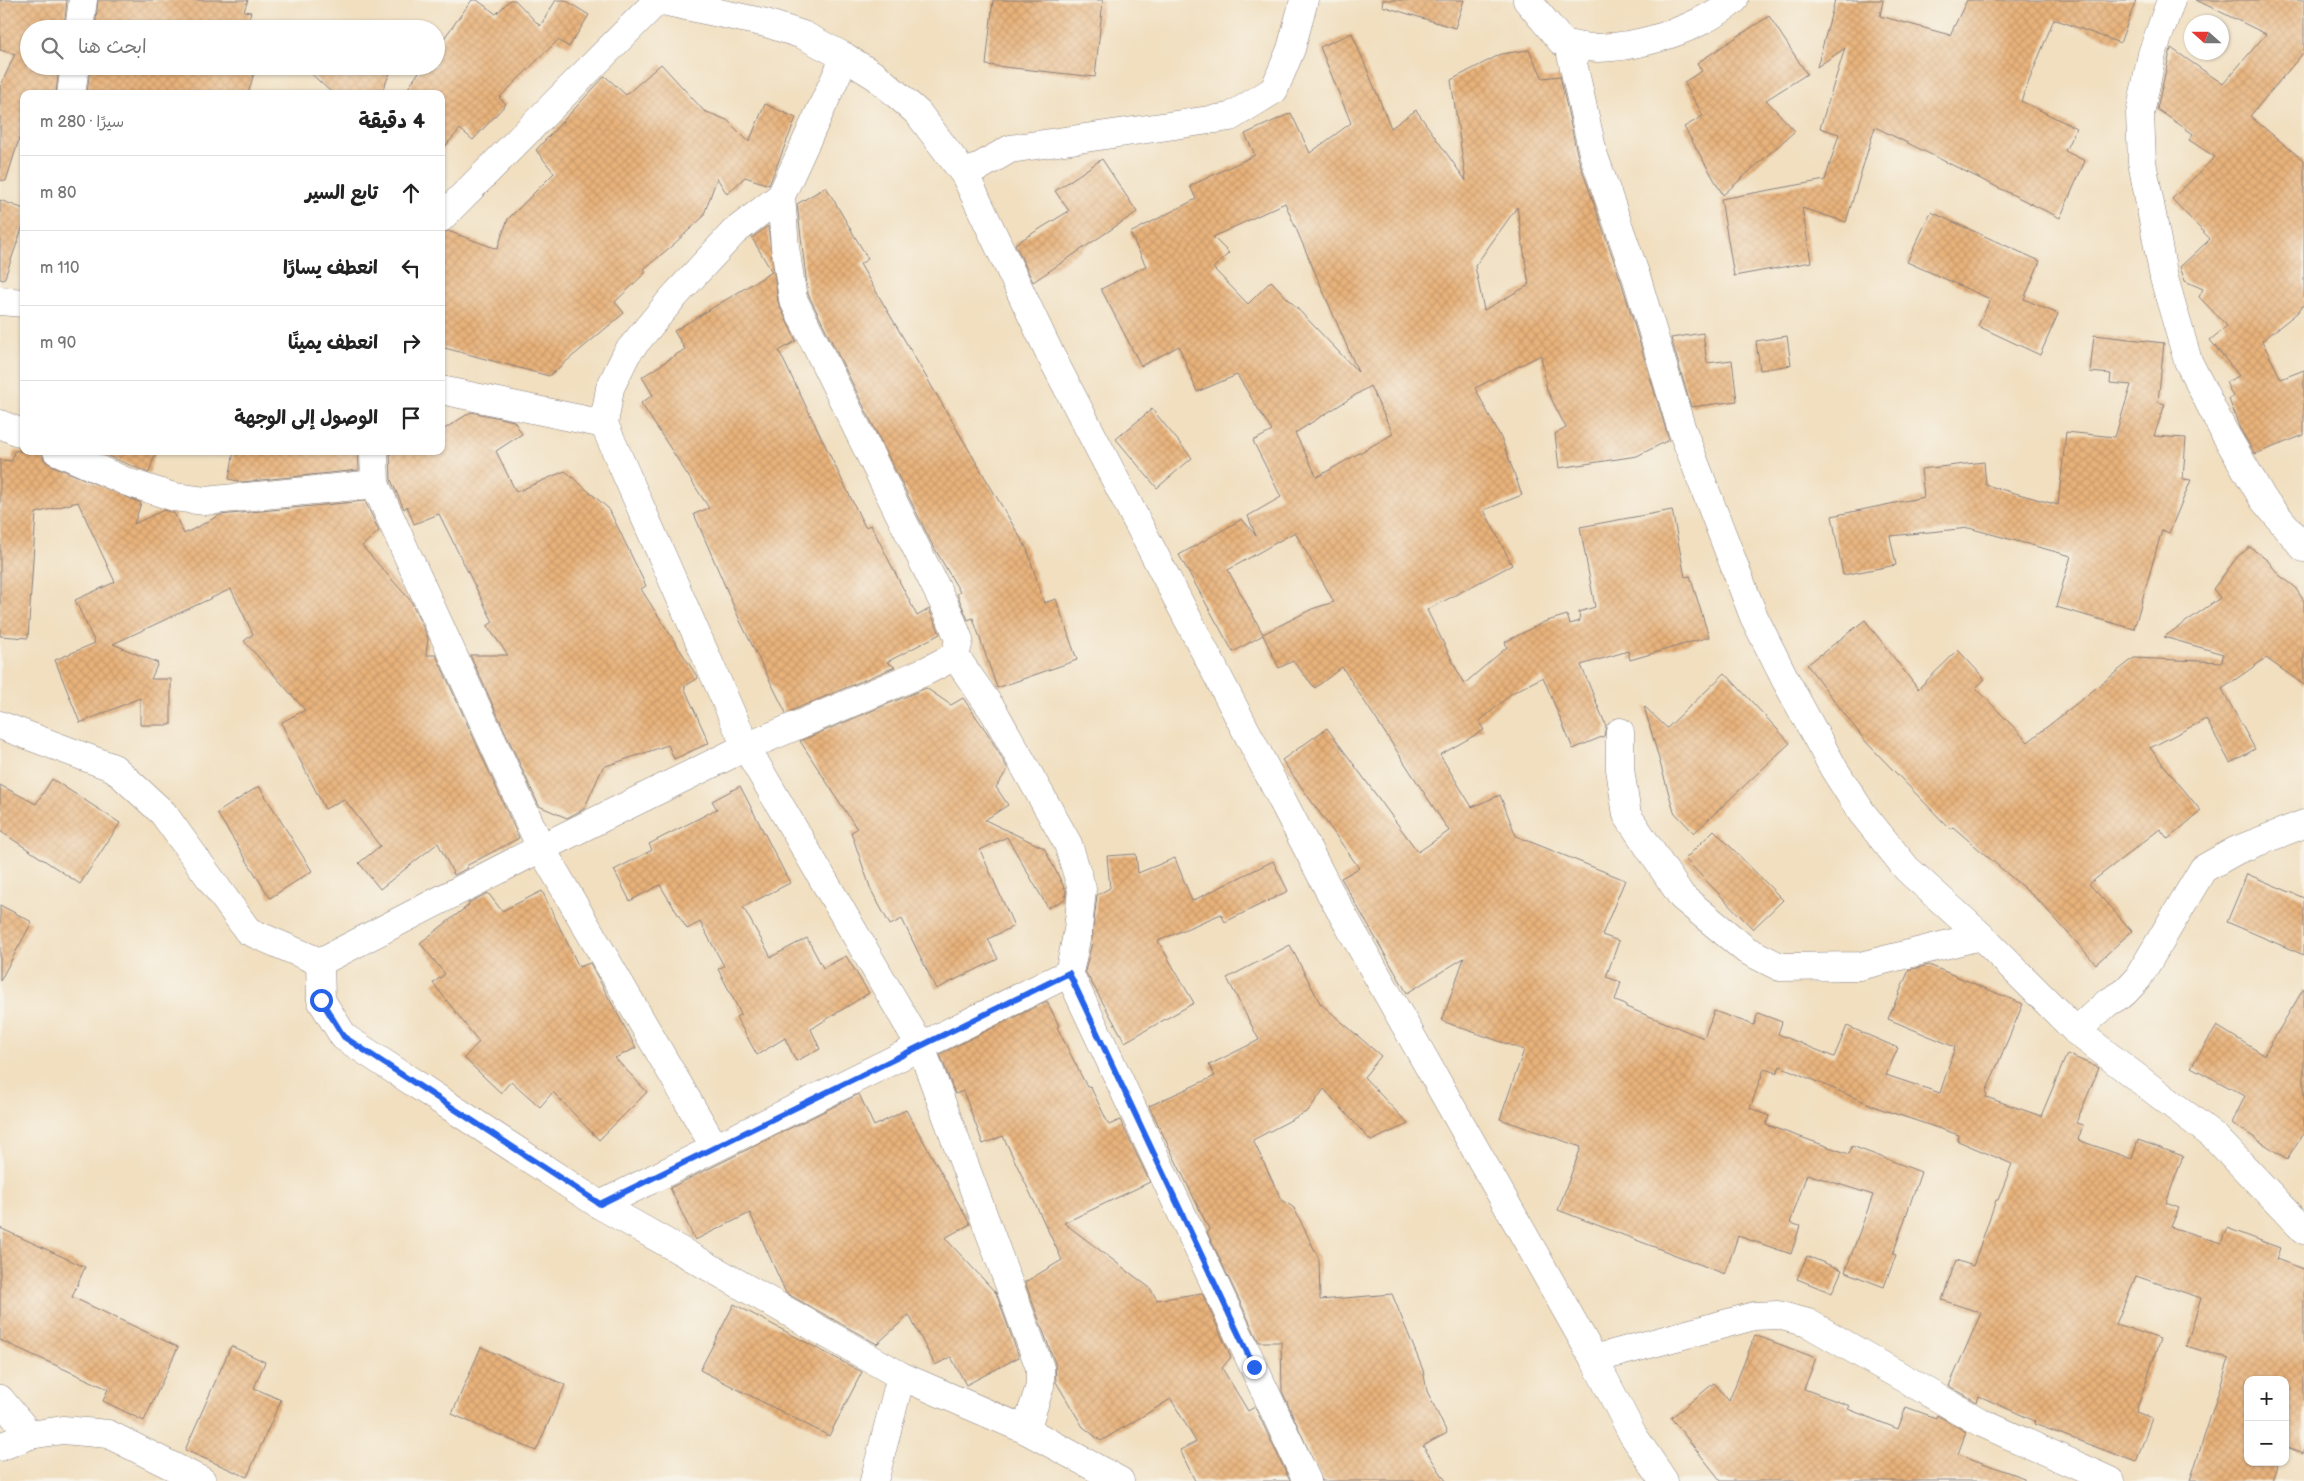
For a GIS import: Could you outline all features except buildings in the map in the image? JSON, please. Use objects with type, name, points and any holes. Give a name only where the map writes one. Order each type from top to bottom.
[{"type":"street","points":[[80,20],[83,0]]},
{"type":"street","points":[[445,214],[658,0],[766,24],[803,35],[844,56],[877,77],[918,113],[965,176],[1052,356],[1331,894],[1594,1358],[1633,1435],[1664,1481]]},
{"type":"street","points":[[965,176],[1010,149],[1230,116],[1274,90],[1291,49],[1304,0]]},
{"type":"street","points":[[1527,0],[1562,42],[1599,49],[1625,46],[1693,27],[1734,0]]},
{"type":"street","points":[[2171,0],[2152,54],[2140,114],[2142,162],[2164,278],[2188,361],[2224,432],[2263,499],[2304,548]]},
{"type":"street","points":[[1569,44],[1593,153],[1637,279],[1682,427],[1754,617],[1808,723],[1862,812],[1907,869],[1981,936],[2076,1030],[2215,1137],[2304,1230]]},
{"type":"street","points":[[844,56],[780,196],[734,232],[671,300],[627,353],[610,388],[604,424],[746,747],[921,1047],[1040,1368],[1040,1386],[1026,1430]]},
{"type":"street","points":[[72,90],[74,75]]},
{"type":"street","points":[[320,962],[541,848],[746,747],[926,671],[955,656],[959,640],[949,614],[793,299],[780,196]]},
{"type":"street","points":[[0,301],[20,303]]},
{"type":"street","points":[[445,391],[604,424]]},
{"type":"street","points":[[0,424],[20,432]]},
{"type":"street","points":[[66,455],[128,482],[174,497],[205,501],[375,484]]},
{"type":"street","points":[[374,455],[375,484],[541,848],[714,1146]]},
{"type":"street","points":[[955,656],[994,712],[1068,844],[1082,890],[1078,930],[1069,973],[1308,1481]]},
{"type":"street","points":[[0,725],[114,768],[164,813],[248,931],[320,962]]},
{"type":"street","points":[[1620,732],[1620,769],[1627,815],[1682,897],[1746,950],[1780,966],[1860,966],[1981,936]]},
{"type":"street","points":[[2076,1030],[2107,1003],[2124,993],[2138,978],[2203,868],[2237,850],[2304,824]]},
{"type":"street","points":[[320,962],[321,1000],[344,1037],[600,1204],[901,1376],[1026,1430],[1120,1481]]},
{"type":"street","points":[[600,1204],[714,1146],[921,1047],[1069,973]]},
{"type":"street","points":[[1594,1358],[1754,1316],[1778,1315],[1808,1323],[1980,1422],[2111,1481]]},
{"type":"street","points":[[874,1481],[901,1376]]},
{"type":"street","points":[[0,1399],[30,1435]]},
{"type":"street","points":[[0,1447],[30,1435],[63,1430],[108,1434],[202,1481]]},
{"type":"route","points":[[321,1000],[331,1019],[344,1037],[600,1204],[714,1146],[921,1047],[1069,973],[1254,1367]]}]
